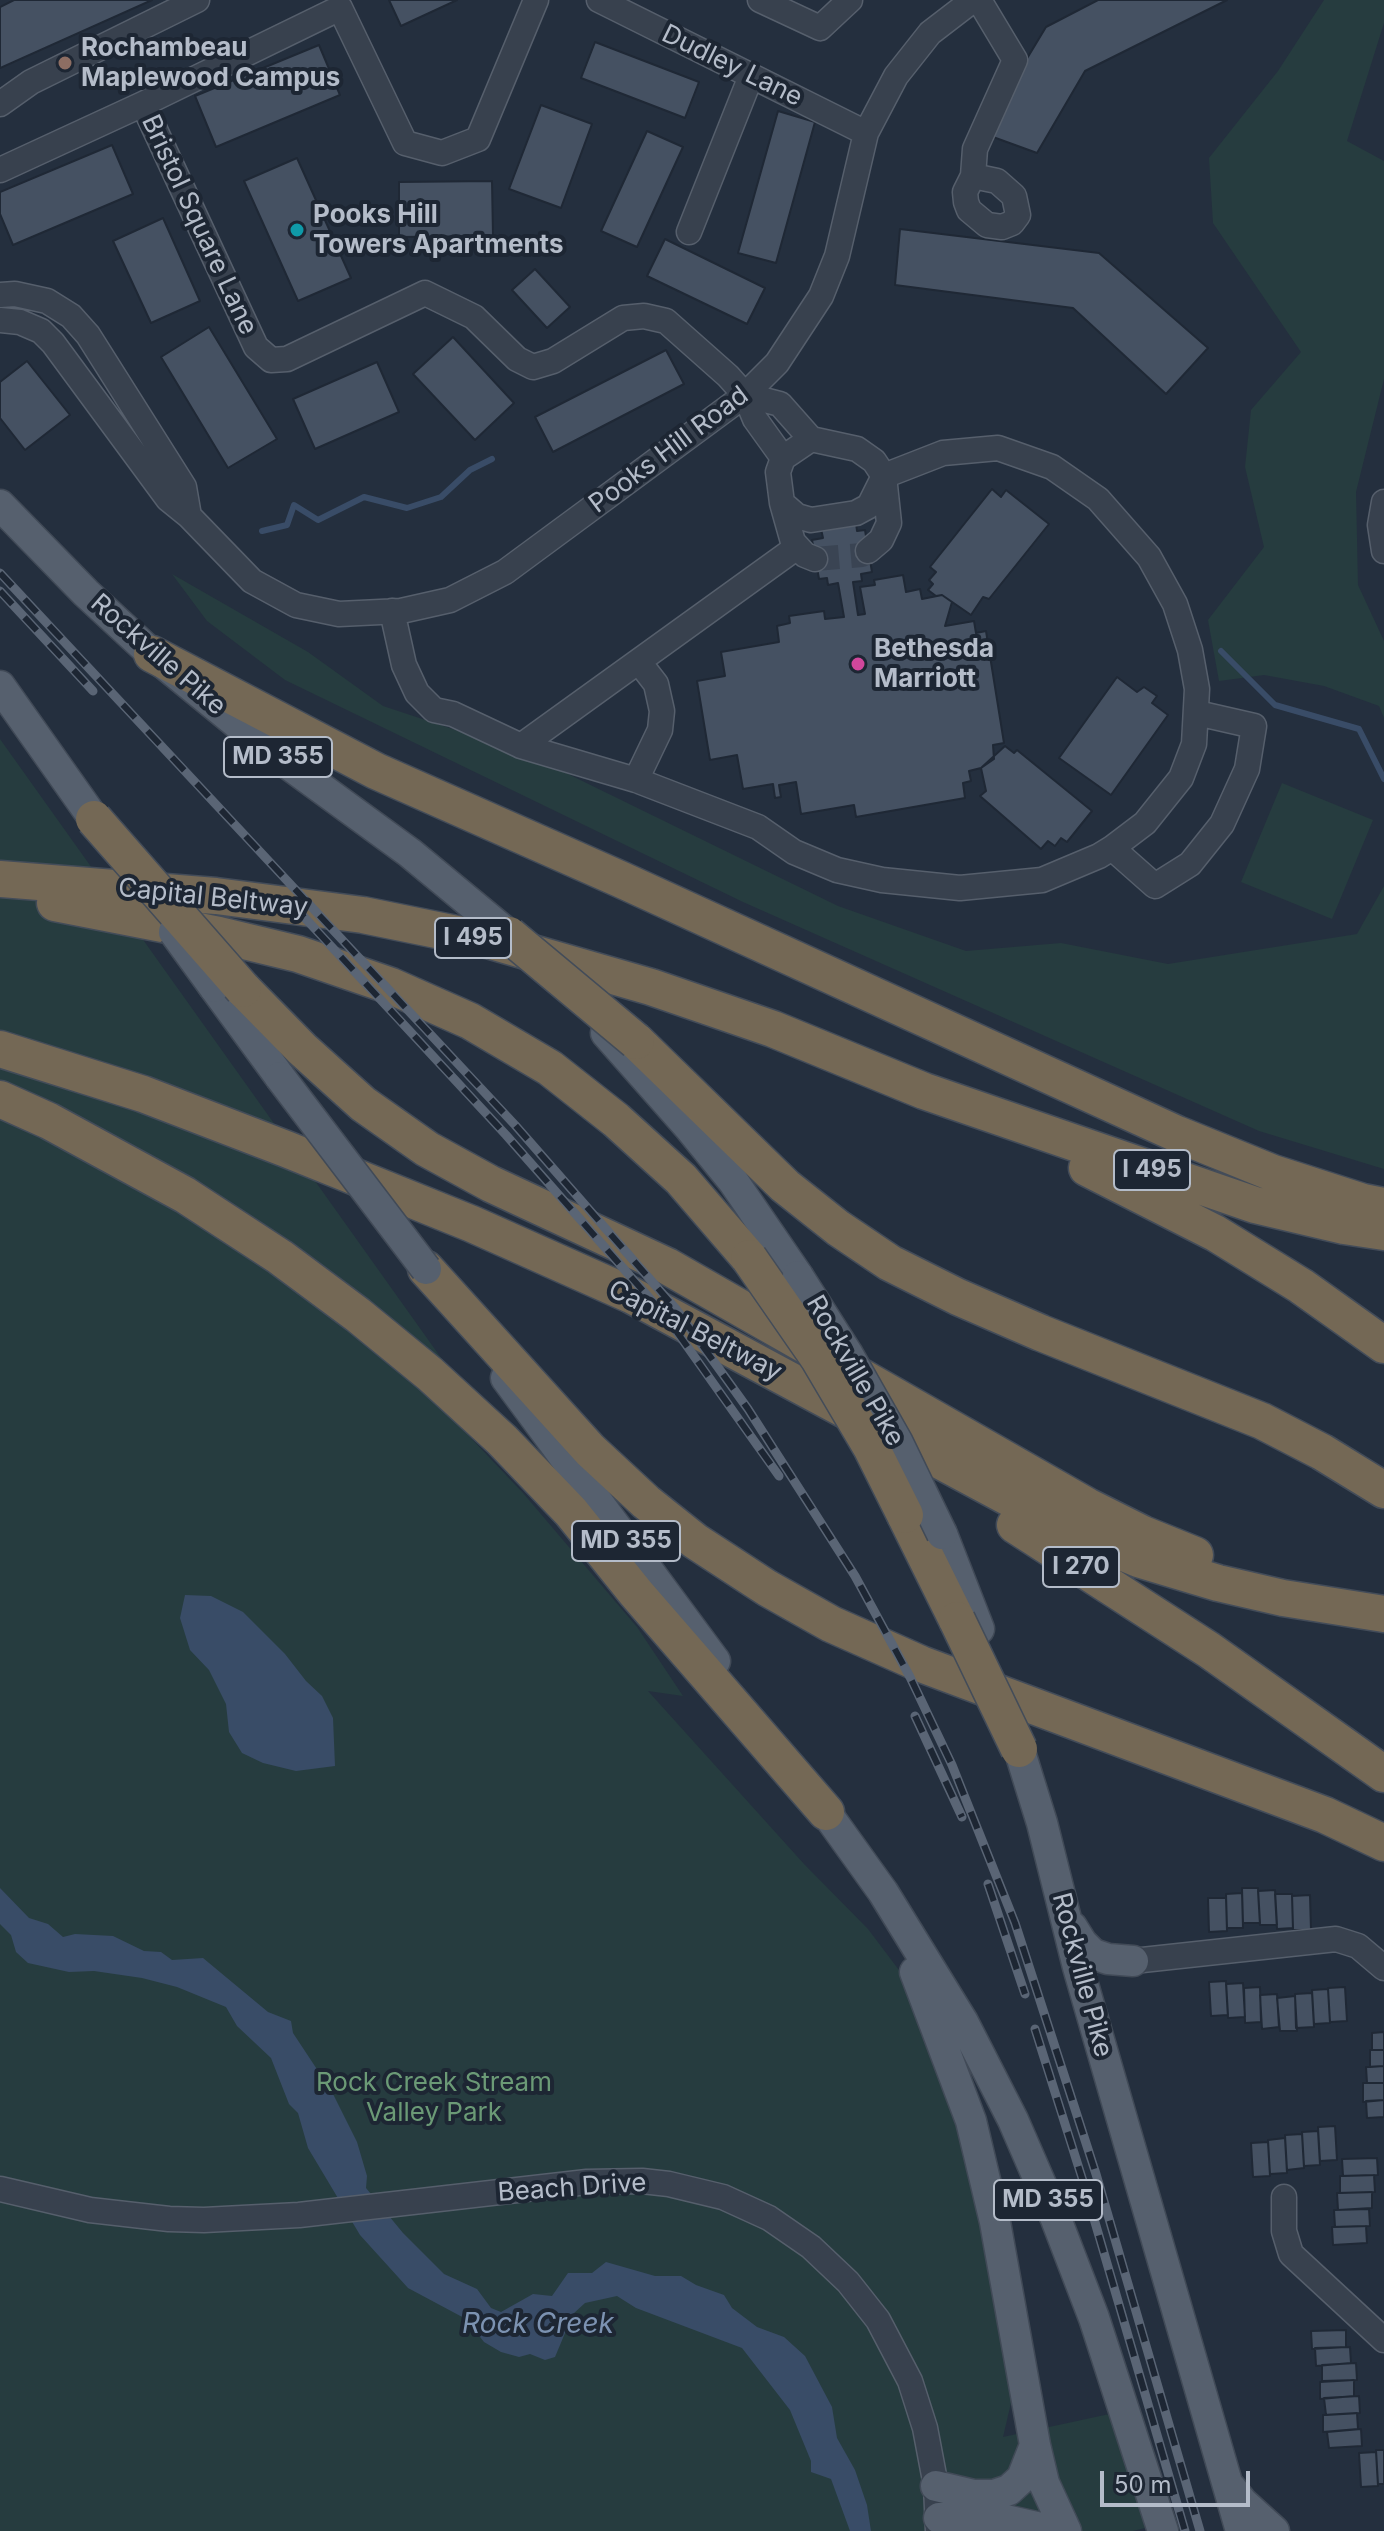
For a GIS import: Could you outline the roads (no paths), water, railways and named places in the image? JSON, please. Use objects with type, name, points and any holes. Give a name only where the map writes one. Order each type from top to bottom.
[{"type":"highway","points":[[152,654],[376,771],[1177,1134],[1273,1173],[1384,1206]]},
{"type":"highway","points":[[94,819],[228,988],[363,1104],[427,1149],[491,1184],[667,1266],[1087,1506],[1143,1534],[1290,1588],[1384,1613]]},
{"type":"highway","name":"Capital Beltway","points":[[0,879],[363,915],[491,941],[651,987],[773,1029],[924,1091],[1255,1205],[1384,1232]]},
{"type":"highway","points":[[0,892],[219,935],[298,954],[391,986],[470,1021],[550,1068],[616,1120],[681,1179],[749,1258],[819,1359],[968,1625],[1019,1749]]},
{"type":"highway","points":[[509,935],[785,1186],[838,1228],[890,1263],[1041,1333],[1262,1421],[1322,1452],[1384,1490]]},
{"type":"highway","name":"Capital Beltway","points":[[0,1049],[143,1094],[472,1224],[631,1295],[1069,1530],[1138,1559],[1283,1598],[1384,1613]]},
{"type":"highway","points":[[924,1091],[1131,1189],[1215,1233],[1301,1286],[1384,1345]]},
{"type":"highway","points":[[0,1099],[49,1121],[185,1195],[280,1257],[430,1374],[502,1440],[571,1512],[636,1593],[826,1812]]},
{"type":"highway","points":[[426,1269],[590,1450],[646,1502],[695,1541],[767,1588],[831,1624],[921,1664],[1325,1815],[1384,1843]]},
{"type":"highway","name":"I 270","points":[[781,1375],[1209,1650],[1384,1774]]},
{"type":"main road","name":"Rockville Pike","points":[[0,505],[86,593],[152,654],[277,756],[410,853],[509,935]]},
{"type":"main road","points":[[0,686],[94,819]]},
{"type":"main road","name":"MD 355","points":[[228,988],[280,1077],[426,1269],[883,1892],[963,2022],[1013,2120],[1056,2219],[1094,2318],[1163,2531]]},
{"type":"main road","name":"Rockville Pike","points":[[621,1037],[733,1181],[847,1353],[898,1443],[942,1534],[968,1625]]},
{"type":"main road","name":"Rockville Pike","points":[[1019,1749],[1042,1823],[1097,2034],[1226,2481],[1234,2525]]},
{"type":"main road","points":[[883,1892],[943,2041],[971,2121],[995,2222],[1035,2445],[1044,2483],[1066,2531]]},
{"type":"main road","points":[[1065,1915],[1082,1943],[1093,1954],[1133,1961]]},
{"type":"main road","points":[[1097,2034],[1104,1987],[1119,1969],[1133,1961]]},
{"type":"main road","points":[[936,2486],[974,2495],[994,2495],[1009,2490],[1022,2478],[1035,2445]]},
{"type":"main road","points":[[1226,2481],[1242,2502],[1274,2531]]},
{"type":"main road","points":[[939,2525],[992,2517],[1054,2531]]},
{"type":"street","points":[[0,104],[31,82],[197,0]]},
{"type":"street","points":[[0,170],[340,8],[405,143],[442,153],[478,139],[536,0]]},
{"type":"street","name":"Dudley Lane","points":[[599,0],[866,133]]},
{"type":"street","points":[[760,0],[820,28],[850,0]]},
{"type":"street","points":[[973,1],[1015,60],[975,149],[973,176]]},
{"type":"street","name":"Pooks Hill Road","points":[[0,320],[20,322],[41,331],[53,343],[168,499],[189,516],[252,581],[296,605],[339,614],[392,611],[450,600],[505,572],[745,395],[777,363],[821,296],[837,256],[866,133],[896,76],[930,33],[973,1]]},
{"type":"street","points":[[689,232],[751,76]]},
{"type":"street","name":"Bristol Square Lane","points":[[143,104],[256,347],[271,360],[287,359],[425,293],[474,317],[517,359],[533,367],[553,361],[623,318],[644,316],[666,321],[745,395]]},
{"type":"street","name":"Pooks Hill Road","points":[[0,295],[15,294],[47,301],[71,316],[88,335],[184,487],[189,516]]},
{"type":"street","points":[[745,395],[780,404],[811,439],[857,449],[874,461],[884,476],[889,523],[881,540],[868,551]]},
{"type":"street","points":[[745,395],[755,419],[783,458]]},
{"type":"street","points":[[521,746],[639,662],[806,553],[793,542],[782,503],[778,472],[783,458],[811,439]]},
{"type":"street","points":[[392,611],[404,665],[412,682],[421,682],[437,693],[448,703],[453,714],[521,746],[636,780],[758,827],[794,852],[837,870],[882,880],[960,888],[1042,880],[1112,848],[1145,823],[1181,778],[1194,744],[1197,689],[1190,650],[1175,604],[1149,557],[1098,499],[1052,467],[998,448],[943,453],[884,476],[869,506],[856,513],[811,520],[797,516],[782,503]]},
{"type":"street","points":[[1384,502],[1380,525],[1384,551]]},
{"type":"street","points":[[636,780],[660,730],[662,711],[656,684],[639,662]]},
{"type":"street","points":[[1112,848],[1155,886],[1190,864],[1222,824],[1247,769],[1254,726],[1197,713]]},
{"type":"street","points":[[1133,1961],[1336,1939],[1358,1946],[1384,1968]]},
{"type":"street","name":"Beach Drive","points":[[0,2189],[65,2206],[130,2216],[204,2220],[299,2215],[587,2182],[642,2181],[723,2197],[792,2232],[832,2264],[878,2320],[901,2362],[925,2428],[936,2486],[939,2525]]},
{"type":"street","points":[[1284,2197],[1284,2231],[1291,2254],[1384,2340]]},
{"type":"water","points":[[185,1595],[211,1596],[243,1612],[322,1696],[333,1718],[335,1766],[296,1771],[263,1763],[242,1753],[229,1732],[226,1704],[209,1670],[190,1650],[180,1618]]},
{"type":"water","name":"Rock Creek","points":[[0,1888],[29,1918],[48,1924],[63,1937],[75,1934],[113,1936],[144,1951],[161,1952],[172,1960],[203,1958],[268,2012],[291,2021],[293,2033],[332,2092],[357,2142],[367,2176],[366,2188],[403,2233],[444,2274],[477,2289],[491,2308],[501,2312],[533,2294],[552,2296],[568,2273],[592,2273],[606,2262],[655,2276],[681,2276],[724,2295],[732,2308],[757,2327],[784,2337],[805,2356],[832,2407],[837,2438],[855,2470],[867,2505],[871,2531],[850,2531],[831,2479],[811,2472],[811,2461],[790,2410],[742,2348],[636,2308],[617,2296],[585,2303],[573,2314],[555,2357],[545,2360],[530,2354],[519,2357],[501,2352],[484,2342],[466,2319],[408,2288],[360,2235],[308,2148],[298,2113],[289,2104],[271,2058],[237,2026],[226,2007],[177,1987],[142,1978],[94,1971],[69,1972],[28,1963],[16,1952],[11,1935],[0,1924]]},
{"type":"waterway","points":[[262,531],[287,525],[294,505],[318,520],[364,497],[407,508],[441,497],[470,470],[492,459]]},
{"type":"waterway","points":[[1221,651],[1275,705],[1359,729],[1384,779]]},
{"type":"tunnel","points":[[815,559],[862,555],[868,551]]},
{"type":"railway","points":[[0,573],[515,1125],[676,1309],[748,1409],[855,1576],[910,1677],[952,1765],[1015,1923],[1096,2174],[1200,2531]]},
{"type":"railway","points":[[0,591],[93,691]]},
{"type":"railway","points":[[292,904],[506,1135],[667,1318],[779,1476]]},
{"type":"railway","points":[[915,1716],[962,1817]]},
{"type":"railway","points":[[988,1884],[1025,1994]]},
{"type":"railway","points":[[1035,2029],[1083,2181],[1185,2531]]},
{"type":"place","name":"Rochambeau Maplewood Campus","points":[[65,63]]},
{"type":"place","name":"Pooks Hill Towers Apartments","points":[[297,230]]},
{"type":"place","name":"Bethesda Marriott","points":[[858,664]]},
{"type":"park label","name":"Rock Creek Stream Valley Park","points":[[434,2098]]}]
